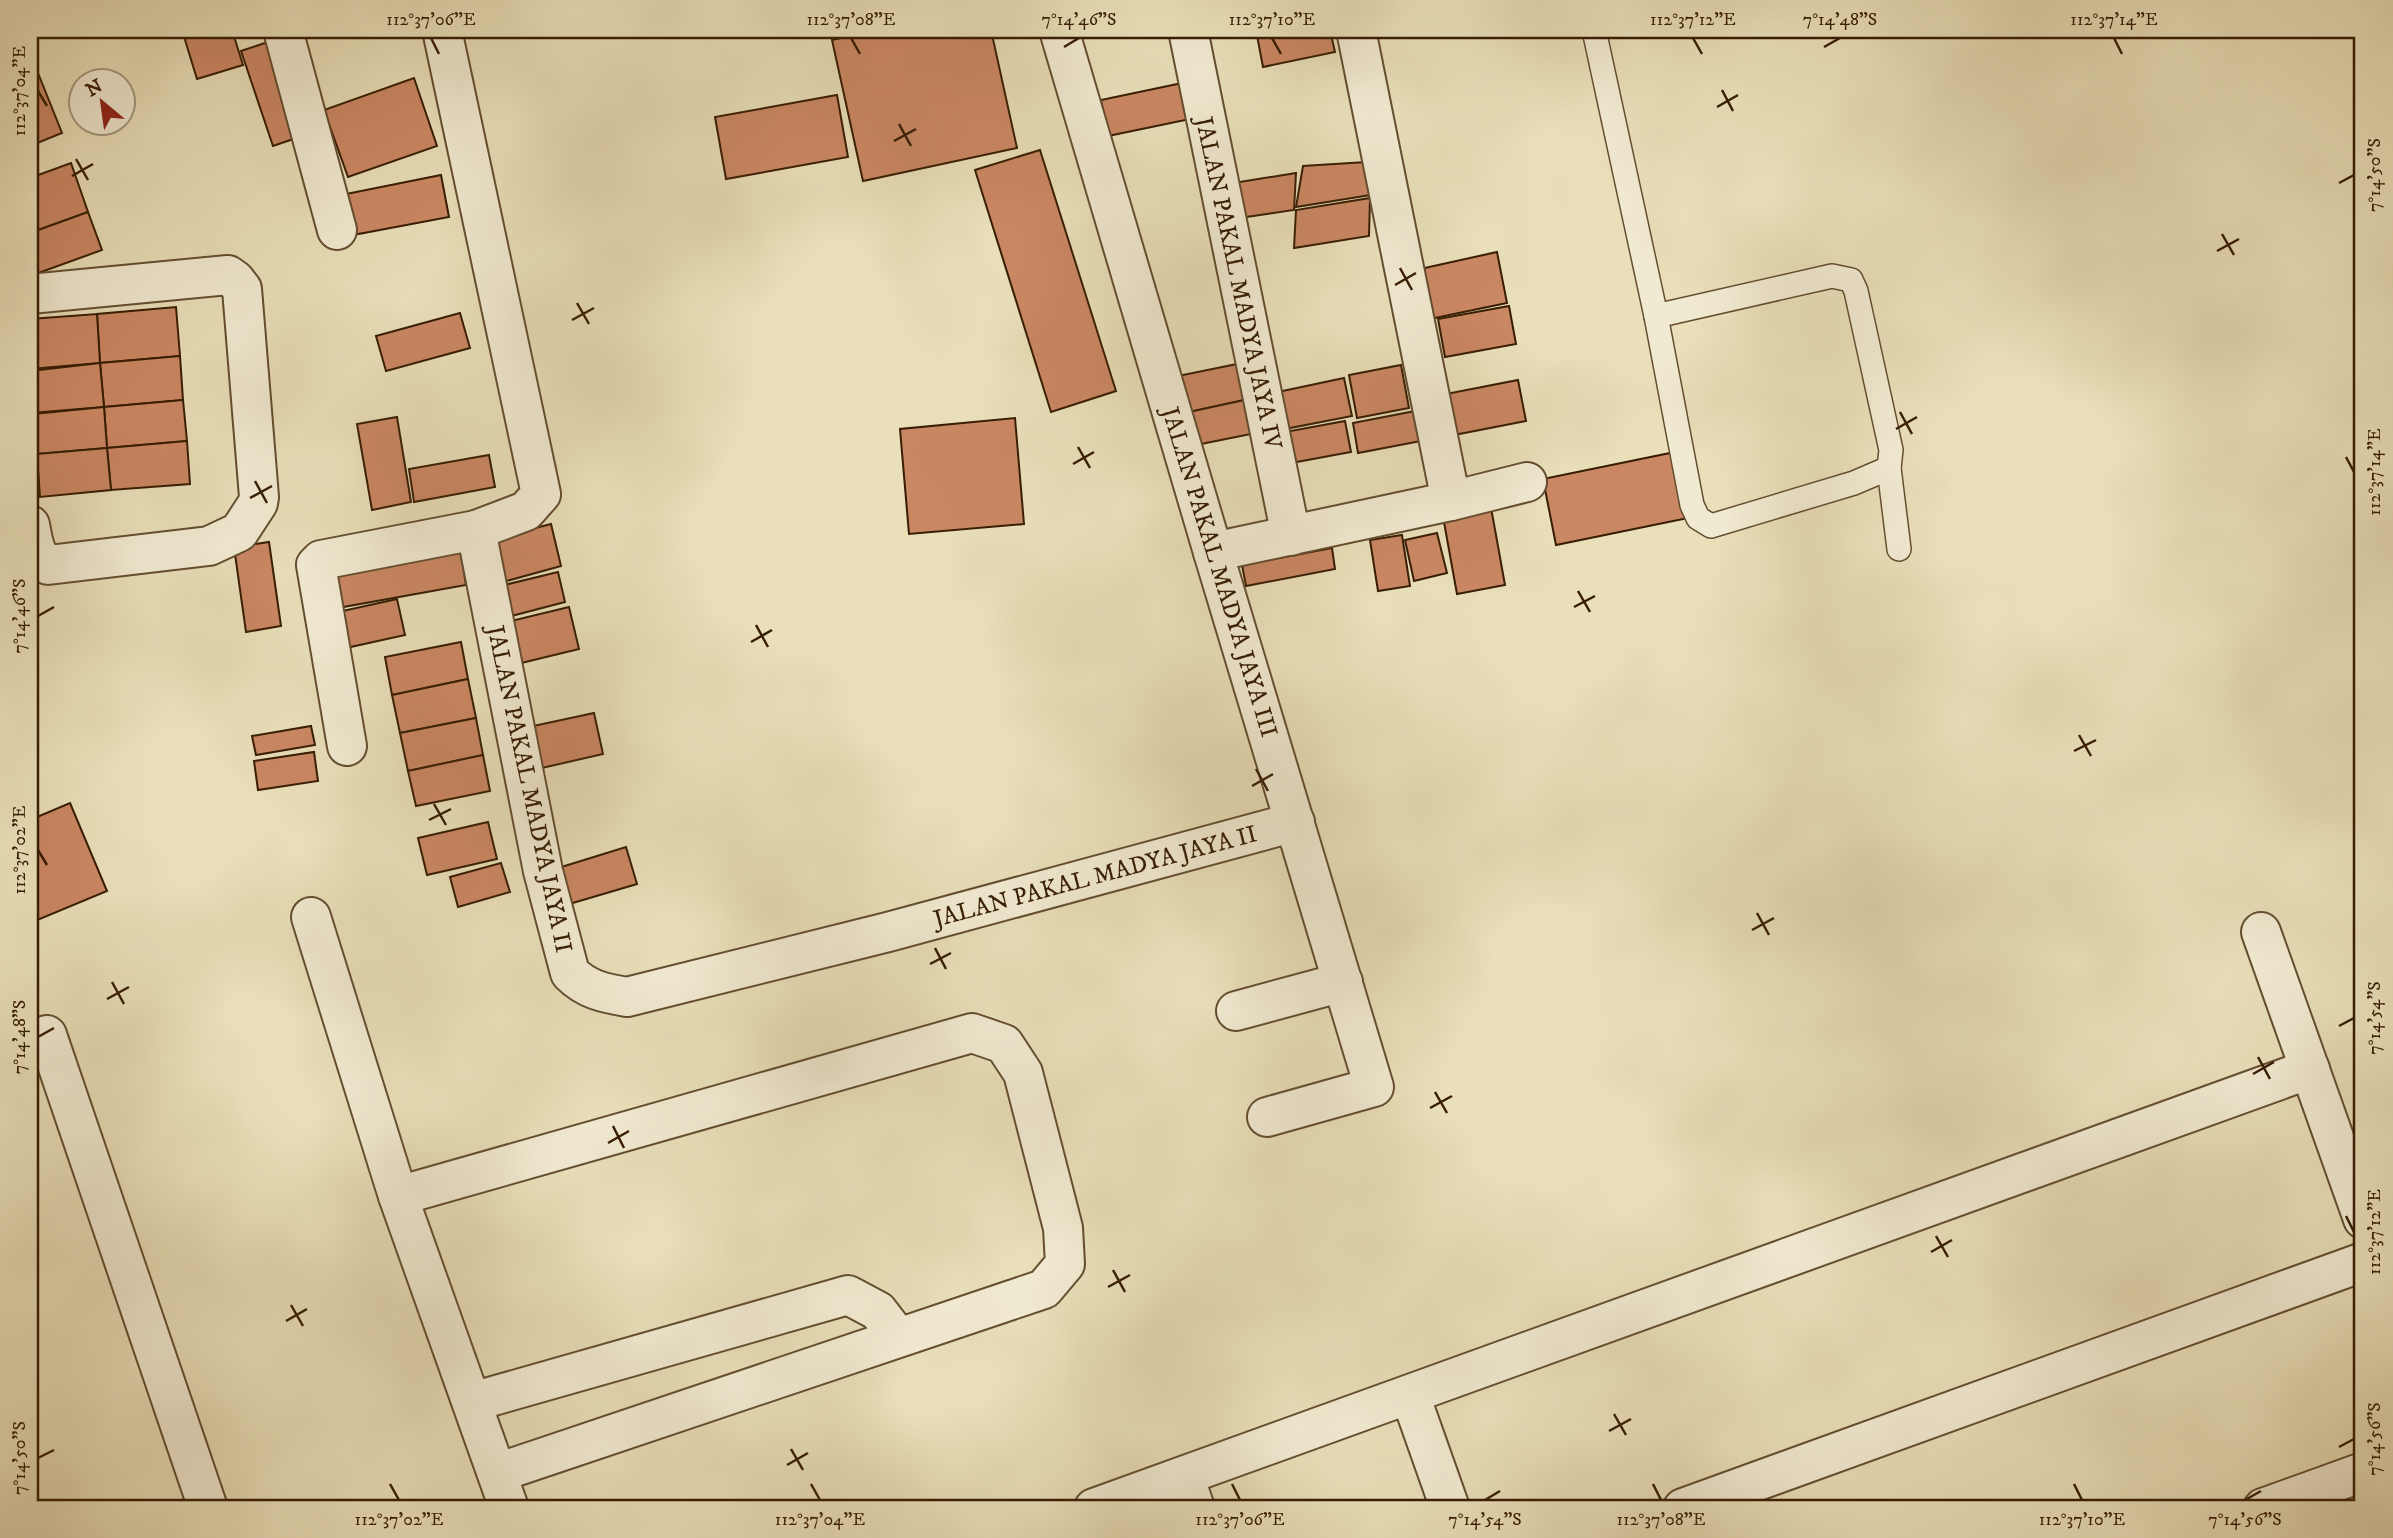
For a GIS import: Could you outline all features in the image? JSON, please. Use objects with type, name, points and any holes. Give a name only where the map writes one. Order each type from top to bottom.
[{"type":"street","points":[[283,30],[337,230]]},
{"type":"street","points":[[347,746],[316,565],[318,562],[476,530],[526,511],[541,495],[442,30]]},
{"type":"street","name":"JALAN PAKAL MADYA JAYA III","points":[[1059,30],[1374,1087],[1266,1117]]},
{"type":"street","name":"JALAN PAKAL MADYA JAYA IV","points":[[1188,30],[1291,536]]},
{"type":"street","points":[[1356,30],[1451,501]]},
{"type":"street","points":[[30,294],[228,275],[236,280],[242,289],[259,497],[240,532],[209,546],[48,565],[36,552],[30,525]]},
{"type":"street","points":[[1213,552],[1527,482]]},
{"type":"street","name":"JALAN PAKAL MADYA JAYA II","points":[[476,530],[543,871],[570,973],[581,985],[597,992],[627,997],[888,932],[1295,822]]},
{"type":"street","points":[[311,917],[398,1196],[509,1508]]},
{"type":"street","points":[[2261,932],[2363,1219]]},
{"type":"street","points":[[1236,1011],[1343,982]]},
{"type":"street","points":[[398,1196],[972,1033],[1003,1044],[1023,1073],[1063,1228],[1065,1264],[1044,1289],[497,1473]]},
{"type":"street","points":[[47,1035],[208,1508]]},
{"type":"street","points":[[1094,1508],[1190,1492],[1410,1395],[2310,1069]]},
{"type":"street","points":[[1683,1508],[2363,1262]]},
{"type":"street","points":[[472,1402],[848,1295],[878,1311],[898,1337]]},
{"type":"street","points":[[1410,1395],[1450,1508]]},
{"type":"street","points":[[2263,1508],[2363,1472]]},
{"type":"lane","points":[[1594,30],[1656,316],[1692,505],[1698,518],[1711,526],[1854,483],[1889,468]]},
{"type":"lane","points":[[1656,316],[1832,276],[1851,280],[1856,290],[1891,450],[1889,468],[1899,549]]},
{"type":"building","points":[[182,30],[232,30],[243,65],[197,79]]},
{"type":"building","points":[[877,30],[991,30],[1017,148],[863,181],[832,40]]},
{"type":"building","points":[[1256,30],[1330,30],[1335,52],[1263,67]]},
{"type":"building","points":[[274,40],[305,135],[273,146],[241,51]]},
{"type":"building","points":[[30,53],[62,133],[30,146]]},
{"type":"building","points":[[414,78],[437,146],[348,177],[324,110]]},
{"type":"building","points":[[1187,82],[1195,118],[1108,136],[1101,100]]},
{"type":"building","points":[[837,95],[848,157],[726,179],[715,117]]},
{"type":"building","points":[[1040,150],[1116,391],[1051,412],[975,170]]},
{"type":"building","points":[[1366,162],[1371,195],[1296,207],[1303,166]]},
{"type":"building","points":[[71,163],[88,212],[30,233],[30,178]]},
{"type":"building","points":[[1296,173],[1294,210],[1232,219],[1227,184]]},
{"type":"building","points":[[441,175],[449,217],[353,235],[346,194]]},
{"type":"building","points":[[1370,198],[1369,236],[1294,248],[1296,210]]},
{"type":"building","points":[[88,212],[102,250],[30,276],[30,233]]},
{"type":"building","points":[[1497,252],[1507,303],[1430,319],[1420,269]]},
{"type":"building","points":[[1509,306],[1516,344],[1445,357],[1438,319]]},
{"type":"building","points":[[176,307],[180,356],[100,363],[97,314]]},
{"type":"building","points":[[460,313],[470,348],[386,371],[376,336]]},
{"type":"building","points":[[97,314],[100,363],[30,369],[30,319]]},
{"type":"building","points":[[180,356],[183,400],[104,407],[100,363]]},
{"type":"building","points":[[100,363],[104,407],[31,413],[30,371]]},
{"type":"building","points":[[1242,363],[1249,399],[1180,414],[1173,377]]},
{"type":"building","points":[[1401,365],[1409,408],[1357,418],[1349,375]]},
{"type":"building","points":[[1344,378],[1352,416],[1280,430],[1273,393]]},
{"type":"building","points":[[1518,380],[1526,421],[1454,435],[1446,394]]},
{"type":"building","points":[[1249,399],[1256,433],[1186,447],[1180,414]]},
{"type":"building","points":[[183,400],[187,441],[107,448],[104,407]]},
{"type":"building","points":[[104,407],[107,448],[37,454],[33,414]]},
{"type":"building","points":[[1415,411],[1421,441],[1358,453],[1353,423]]},
{"type":"building","points":[[397,417],[411,502],[372,510],[357,424]]},
{"type":"building","points":[[1015,418],[1024,524],[909,534],[900,429]]},
{"type":"building","points":[[1345,421],[1351,452],[1291,463],[1285,432]]},
{"type":"building","points":[[187,441],[190,484],[111,490],[107,448]]},
{"type":"building","points":[[107,448],[111,490],[40,497],[37,454]]},
{"type":"building","points":[[1675,452],[1688,518],[1556,545],[1543,479]]},
{"type":"building","points":[[489,455],[495,487],[414,502],[409,469]]},
{"type":"building","points":[[1490,502],[1505,585],[1457,594],[1442,511]]},
{"type":"building","points":[[551,524],[561,566],[503,582],[492,539]]},
{"type":"building","points":[[1437,533],[1447,573],[1414,581],[1405,540]]},
{"type":"building","points":[[1402,535],[1410,586],[1378,591],[1370,540]]},
{"type":"building","points":[[459,541],[466,585],[332,609],[325,565]]},
{"type":"building","points":[[269,542],[281,626],[246,632],[234,547]]},
{"type":"building","points":[[1332,548],[1335,569],[1246,586],[1242,565]]},
{"type":"building","points":[[558,572],[565,602],[500,619],[492,588]]},
{"type":"building","points":[[397,599],[405,635],[337,650],[329,614]]},
{"type":"building","points":[[569,607],[579,649],[509,666],[499,624]]},
{"type":"building","points":[[461,642],[468,679],[392,695],[385,657]]},
{"type":"building","points":[[468,679],[476,718],[400,733],[392,695]]},
{"type":"building","points":[[594,713],[603,754],[533,770],[524,728]]},
{"type":"building","points":[[476,718],[483,755],[408,771],[400,733]]},
{"type":"building","points":[[311,726],[315,745],[256,755],[252,736]]},
{"type":"building","points":[[314,752],[318,781],[258,790],[254,761]]},
{"type":"building","points":[[483,755],[490,791],[416,806],[408,771]]},
{"type":"building","points":[[70,803],[107,891],[35,921],[30,910],[30,820]]},
{"type":"building","points":[[488,822],[497,859],[427,875],[418,838]]},
{"type":"building","points":[[626,847],[637,884],[566,905],[555,869]]},
{"type":"building","points":[[501,863],[510,892],[458,907],[450,877]]}]
